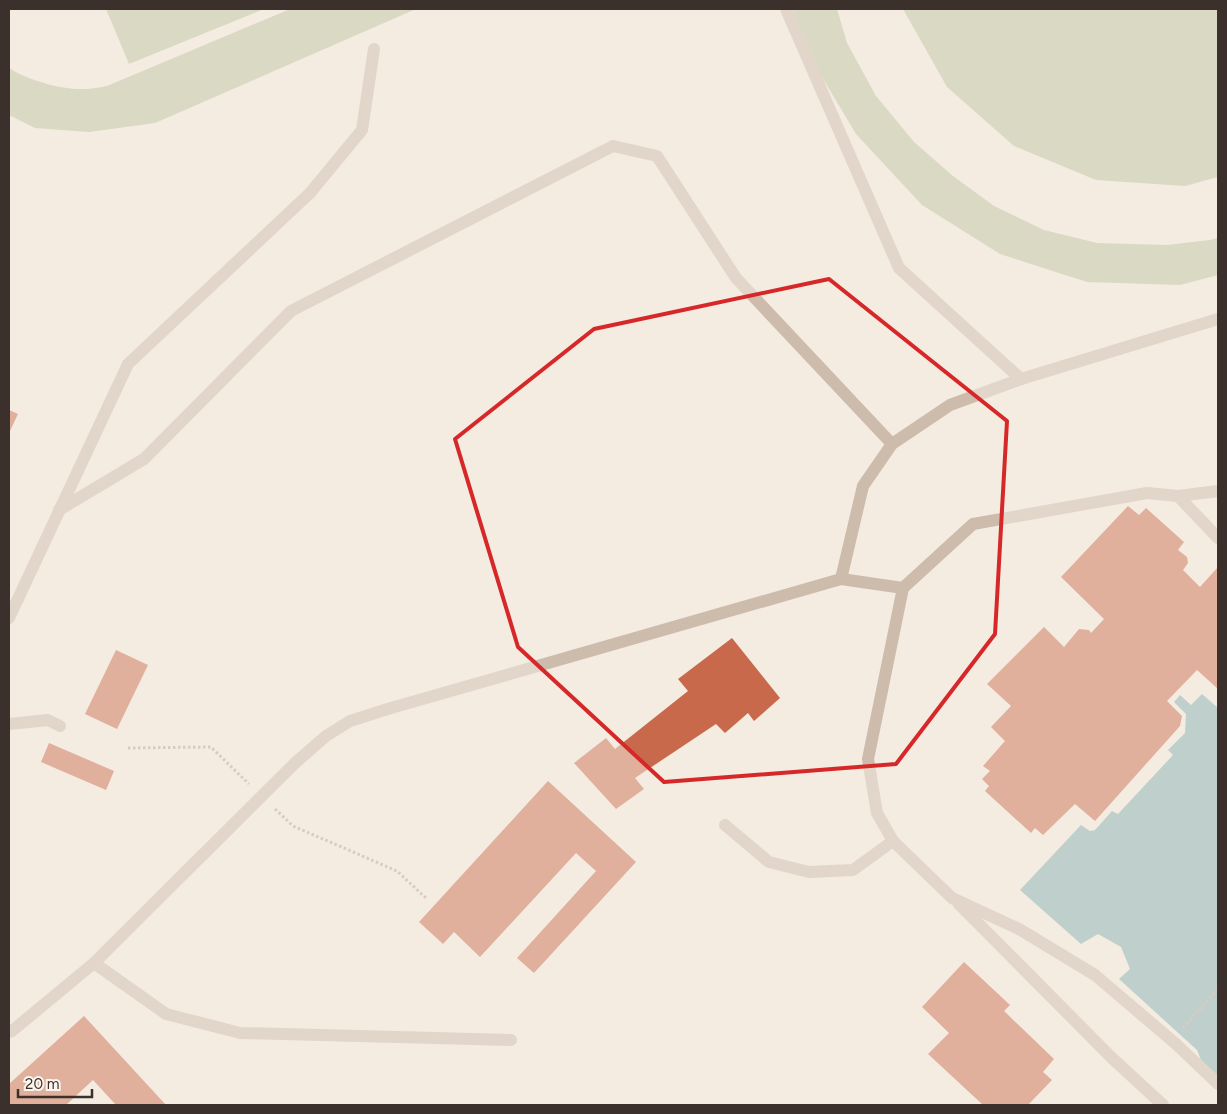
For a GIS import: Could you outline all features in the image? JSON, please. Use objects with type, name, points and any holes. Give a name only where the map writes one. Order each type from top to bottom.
[{"type":"street","points":[[786,9],[899,268],[1021,379]]},
{"type":"street","points":[[9,618],[128,364],[310,193],[362,130],[374,49]]},
{"type":"street","points":[[59,510],[144,459],[291,311],[613,146],[657,156],[736,278],[892,444]]},
{"type":"street","points":[[840,579],[863,486],[892,444],[950,405],[1021,379],[1218,319]]},
{"type":"street","points":[[1163,1105],[1112,1058],[893,841],[877,813],[868,759],[903,588],[973,524],[1147,493],[1178,496],[1218,491]]},
{"type":"street","points":[[1178,496],[1218,538]]},
{"type":"street","points":[[9,1032],[94,963],[260,796],[326,736],[350,721],[840,579],[903,588]]},
{"type":"street","points":[[9,724],[48,720],[60,726]]},
{"type":"street","points":[[725,825],[769,862],[809,872],[854,870],[893,841]]},
{"type":"street","points":[[952,898],[1019,929],[1095,975],[1176,1044],[1218,1084]]},
{"type":"street","points":[[94,963],[166,1014],[240,1033],[511,1040]]},
{"type":"path","points":[[128,748],[211,747],[293,826],[397,870],[427,900]]},
{"type":"path","points":[[1182,1029],[1218,989]]},
{"type":"highlighted area","points":[[829,279],[1007,421],[995,634],[896,764],[664,782],[518,647],[455,439],[594,329]]},
{"type":"green space","points":[[106,9],[264,9],[129,64]]},
{"type":"green space","points":[[290,9],[416,9],[155,123],[89,132],[35,128],[9,115],[9,68],[35,80],[55,86],[84,89],[107,86]]},
{"type":"green space","points":[[793,9],[837,9],[847,43],[876,96],[914,142],[953,176],[994,206],[1044,230],[1097,243],[1167,245],[1218,238],[1218,275],[1180,285],[1087,282],[1000,254],[922,205],[856,134],[810,57]]},
{"type":"green space","points":[[903,9],[1218,9],[1218,177],[1185,186],[1096,180],[1014,146],[947,87]]},
{"type":"water","points":[[1202,694],[1218,708],[1218,1076],[1201,1060],[1197,1050],[1119,979],[1130,969],[1121,947],[1098,934],[1081,944],[1020,890],[1081,825],[1090,831],[1095,830],[1112,811],[1118,814],[1173,755],[1168,750],[1185,733],[1186,714],[1174,702],[1180,695],[1191,705]]},
{"type":"building","points":[[9,410],[18,414],[9,433]]},
{"type":"building","points":[[1128,506],[1139,515],[1146,508],[1184,542],[1178,550],[1187,557],[1188,563],[1183,570],[1200,587],[1218,567],[1218,689],[1197,670],[1167,701],[1182,716],[1180,726],[1095,821],[1075,804],[1043,835],[1035,828],[1031,833],[985,791],[989,786],[982,779],[990,771],[983,766],[1005,741],[991,727],[1011,706],[987,684],[1044,627],[1064,647],[1079,629],[1089,630],[1091,633],[1104,619],[1061,577]]},
{"type":"building","points":[[732,638],[780,698],[754,721],[748,713],[725,733],[716,724],[635,778],[644,789],[616,809],[574,763],[606,738],[615,749],[688,691],[678,679]]},
{"type":"building","points":[[116,650],[148,665],[117,729],[85,714]]},
{"type":"building","points":[[49,743],[114,771],[106,790],[41,762]]},
{"type":"building","points":[[548,781],[636,862],[534,973],[517,958],[596,871],[576,853],[480,957],[454,932],[443,944],[419,922]]},
{"type":"building","points":[[964,962],[1010,1005],[1004,1011],[1054,1059],[1043,1072],[1052,1080],[1028,1105],[983,1105],[928,1054],[949,1033],[922,1007]]},
{"type":"building","points":[[84,1016],[166,1105],[116,1105],[93,1080],[66,1105],[9,1105],[9,1084]]}]
